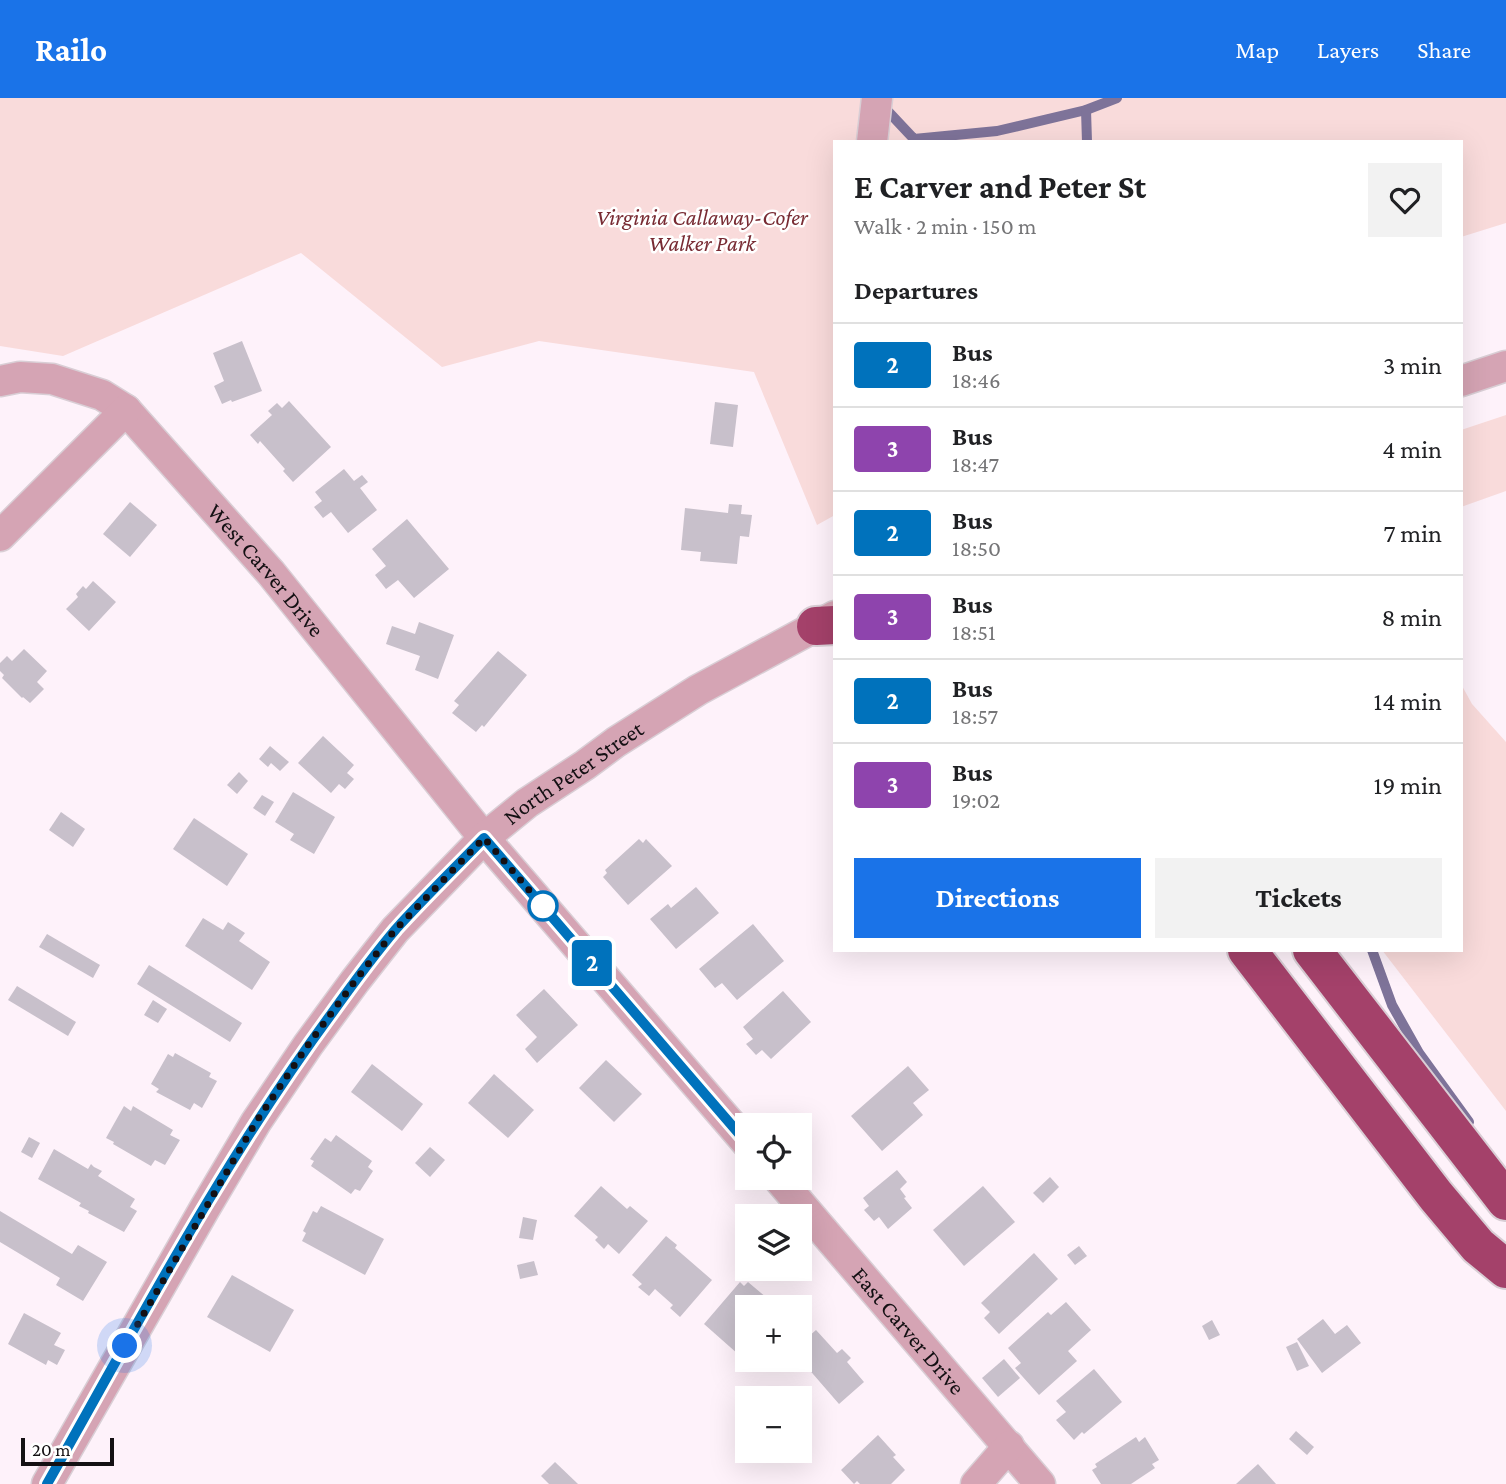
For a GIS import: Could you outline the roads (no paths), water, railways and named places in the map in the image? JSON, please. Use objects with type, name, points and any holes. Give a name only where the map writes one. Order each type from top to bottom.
[{"type":"highway","points":[[1249,952],[1445,1206],[1478,1245],[1506,1269]]},
{"type":"highway","points":[[1314,952],[1506,1201]]},
{"type":"street","points":[[872,140],[877,98]]},
{"type":"street","points":[[1463,380],[1506,366]]},
{"type":"street","name":"West Carver Drive","points":[[0,381],[20,377],[52,379],[102,395],[126,410],[271,573],[484,838]]},
{"type":"street","points":[[0,536],[126,410]]},
{"type":"street","name":"North Peter Street","points":[[47,1484],[256,1122],[355,981],[395,930],[484,838],[527,803],[698,690],[829,623]]},
{"type":"street","points":[[484,838],[735,1129]]},
{"type":"street","name":"East Carver Drive","points":[[788,1190],[1040,1484]]},
{"type":"street","points":[[976,1484],[1009,1446]]},
{"type":"waterway","points":[[883,106],[914,139],[997,131],[1086,110],[1117,98]]},
{"type":"waterway","points":[[1086,110],[1087,140]]},
{"type":"waterway","points":[[1373,952],[1392,1005],[1419,1053],[1469,1122]]},
{"type":"park label","name":"Virginia Callaway-Cofer Walker Park","points":[[702,230]]}]
